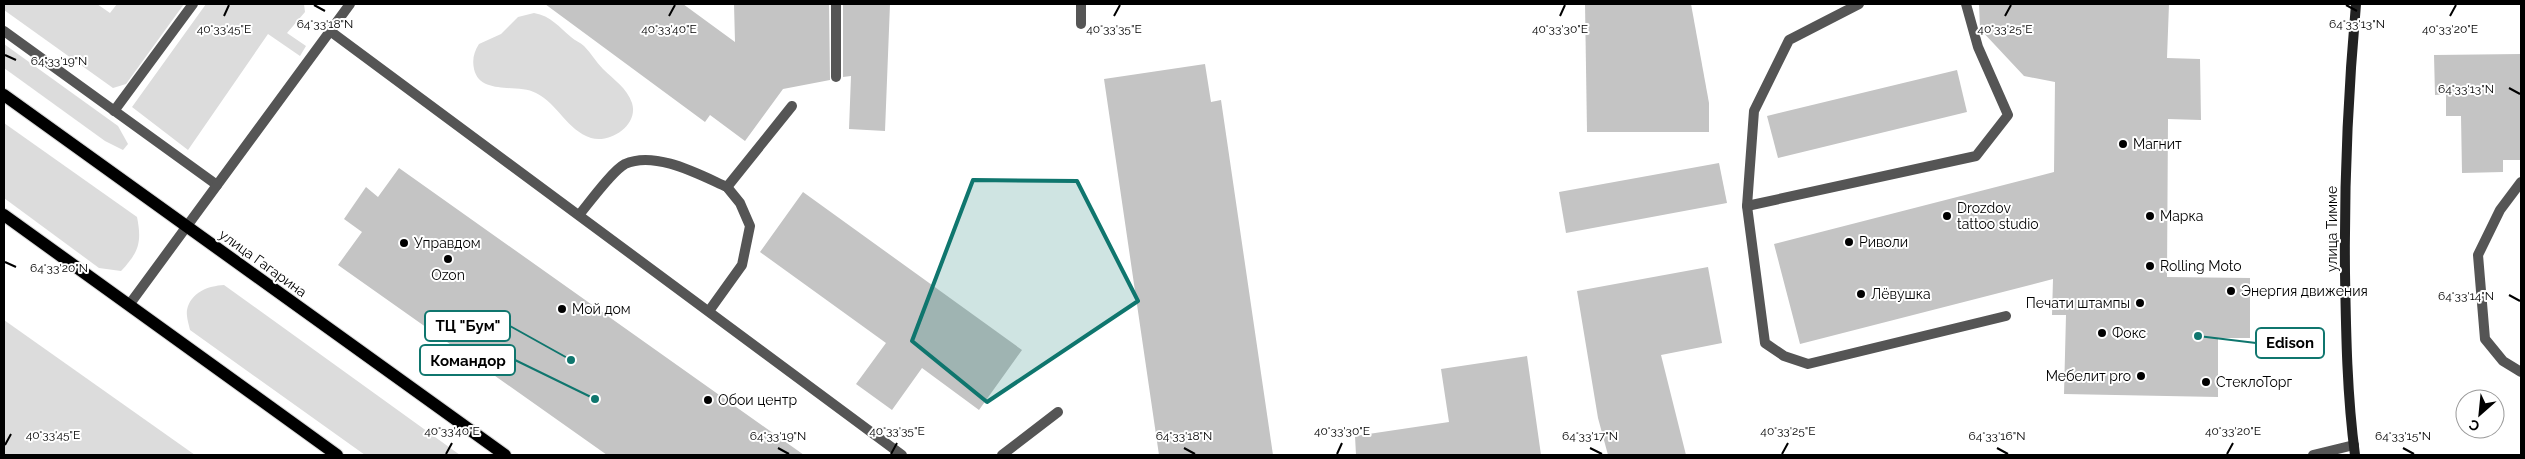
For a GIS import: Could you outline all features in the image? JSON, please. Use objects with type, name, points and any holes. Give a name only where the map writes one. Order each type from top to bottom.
[{"type":"main road","name":"улица Тимме","points":[[2354,450],[2349,407],[2345,238],[2347,101],[2356,4]]},
{"type":"main road","name":"улица Гагарина","points":[[4,95],[505,455]]},
{"type":"main road","points":[[4,215],[337,455]]},
{"type":"street","points":[[114,111],[193,4]]},
{"type":"street","points":[[129,305],[350,4]]},
{"type":"street","points":[[836,4],[836,77]]},
{"type":"street","points":[[1081,4],[1081,24]]},
{"type":"street","points":[[1859,4],[1789,40],[1754,111],[1747,206],[1765,343],[1784,356],[1808,364],[2006,316]]},
{"type":"street","points":[[1747,206],[1976,156],[2008,115],[1978,47],[1966,4]]},
{"type":"street","points":[[330,30],[902,455]]},
{"type":"street","points":[[4,31],[217,185]]},
{"type":"street","points":[[727,187],[792,106]]},
{"type":"street","points":[[578,215],[624,165],[643,159],[676,165],[727,187],[740,204],[750,226],[742,265],[708,311]]},
{"type":"street","points":[[2521,182],[2500,210],[2478,255],[2485,339],[2503,361],[2521,372]]},
{"type":"street","points":[[1002,455],[1058,412]]},
{"type":"street","points":[[2313,455],[2354,450]]},
{"type":"highlighted area","points":[[973,180],[1077,181],[1138,301],[987,402],[912,341]]},
{"type":"shaded area","points":[[4,4],[97,4],[110,13],[117,4],[184,4],[126,84],[113,88],[4,10]]},
{"type":"shaded area","points":[[206,4],[304,4],[305,12],[287,33],[306,46],[300,56],[268,34],[188,150],[132,107]]},
{"type":"shaded area","points":[[534,13],[550,19],[582,45],[627,93],[632,103],[633,111],[631,119],[621,131],[606,138],[591,138],[575,129],[544,98],[536,93],[528,90],[492,86],[484,83],[478,77],[473,62],[479,44],[501,34],[518,17]]},
{"type":"shaded area","points":[[4,44],[118,126],[128,144],[123,150],[105,141],[4,68]]},
{"type":"shaded area","points":[[4,123],[137,217],[138,246],[132,258],[121,271],[99,268],[4,198]]},
{"type":"shaded area","points":[[224,285],[460,455],[365,455],[190,330],[187,310],[192,299],[201,291]]},
{"type":"shaded area","points":[[4,320],[195,455],[4,455]]},
{"type":"building","points":[[545,4],[683,4],[735,42],[734,4],[829,4],[830,80],[783,89],[745,141],[710,115],[705,122]]},
{"type":"building","points":[[843,4],[890,4],[885,131],[849,129],[851,76],[843,77]]},
{"type":"building","points":[[1585,4],[1691,4],[1709,103],[1709,132],[1587,132]]},
{"type":"building","points":[[1979,4],[2169,4],[2167,58],[2200,59],[2201,120],[2168,119],[2167,277],[2250,278],[2250,338],[2218,338],[2218,397],[2064,394],[2066,315],[2052,315],[2053,279],[1800,344],[1774,244],[2054,172],[2055,82],[2024,76],[1980,29]]},
{"type":"building","points":[[2521,54],[2520,160],[2503,160],[2503,172],[2462,173],[2461,116],[2446,116],[2446,94],[2435,95],[2434,55]]},
{"type":"building","points":[[1205,64],[1211,102],[1221,100],[1273,455],[1159,455],[1104,79]]},
{"type":"building","points":[[1957,70],[1967,112],[1778,158],[1767,116]]},
{"type":"building","points":[[1719,163],[1727,203],[1566,233],[1559,192]]},
{"type":"building","points":[[399,168],[804,455],[607,455],[338,265],[362,232],[344,219],[366,187],[378,197]]},
{"type":"building","points":[[803,192],[1022,350],[979,410],[922,368],[892,410],[856,384],[886,343],[760,252]]},
{"type":"building","points":[[1708,267],[1722,343],[1661,355],[1686,455],[1608,455],[1598,418],[1577,291]]},
{"type":"building","points":[[1527,356],[1541,455],[1356,455],[1355,436],[1449,422],[1441,369]]},
{"type":"place","name":"Магнит","points":[[2123,144]]},
{"type":"place","name":"Drozdov tattoo studio","points":[[1947,216]]},
{"type":"place","name":"Марка","points":[[2150,216]]},
{"type":"place","name":"Риволи","points":[[1849,242]]},
{"type":"place","name":"Управдом","points":[[404,243]]},
{"type":"place","name":"Ozon","points":[[448,259]]},
{"type":"place","name":"Rolling Moto","points":[[2150,266]]},
{"type":"place","name":"Энергия движения","points":[[2231,291]]},
{"type":"place","name":"Лёвушка","points":[[1861,294]]},
{"type":"place","name":"Печати штампы","points":[[2140,303]]},
{"type":"place","name":"Мой дом","points":[[562,309]]},
{"type":"place","name":"Фокс","points":[[2102,333]]},
{"type":"place","name":"Edison","points":[[2198,336]]},
{"type":"place","name":"ТЦ \"Бум\"","points":[[571,360]]},
{"type":"place","name":"Мебелит pro","points":[[2141,376]]},
{"type":"place","name":"СтеклоТорг","points":[[2206,382]]},
{"type":"place","name":"Командор","points":[[595,399]]},
{"type":"place","name":"Обои центр","points":[[708,400]]}]
